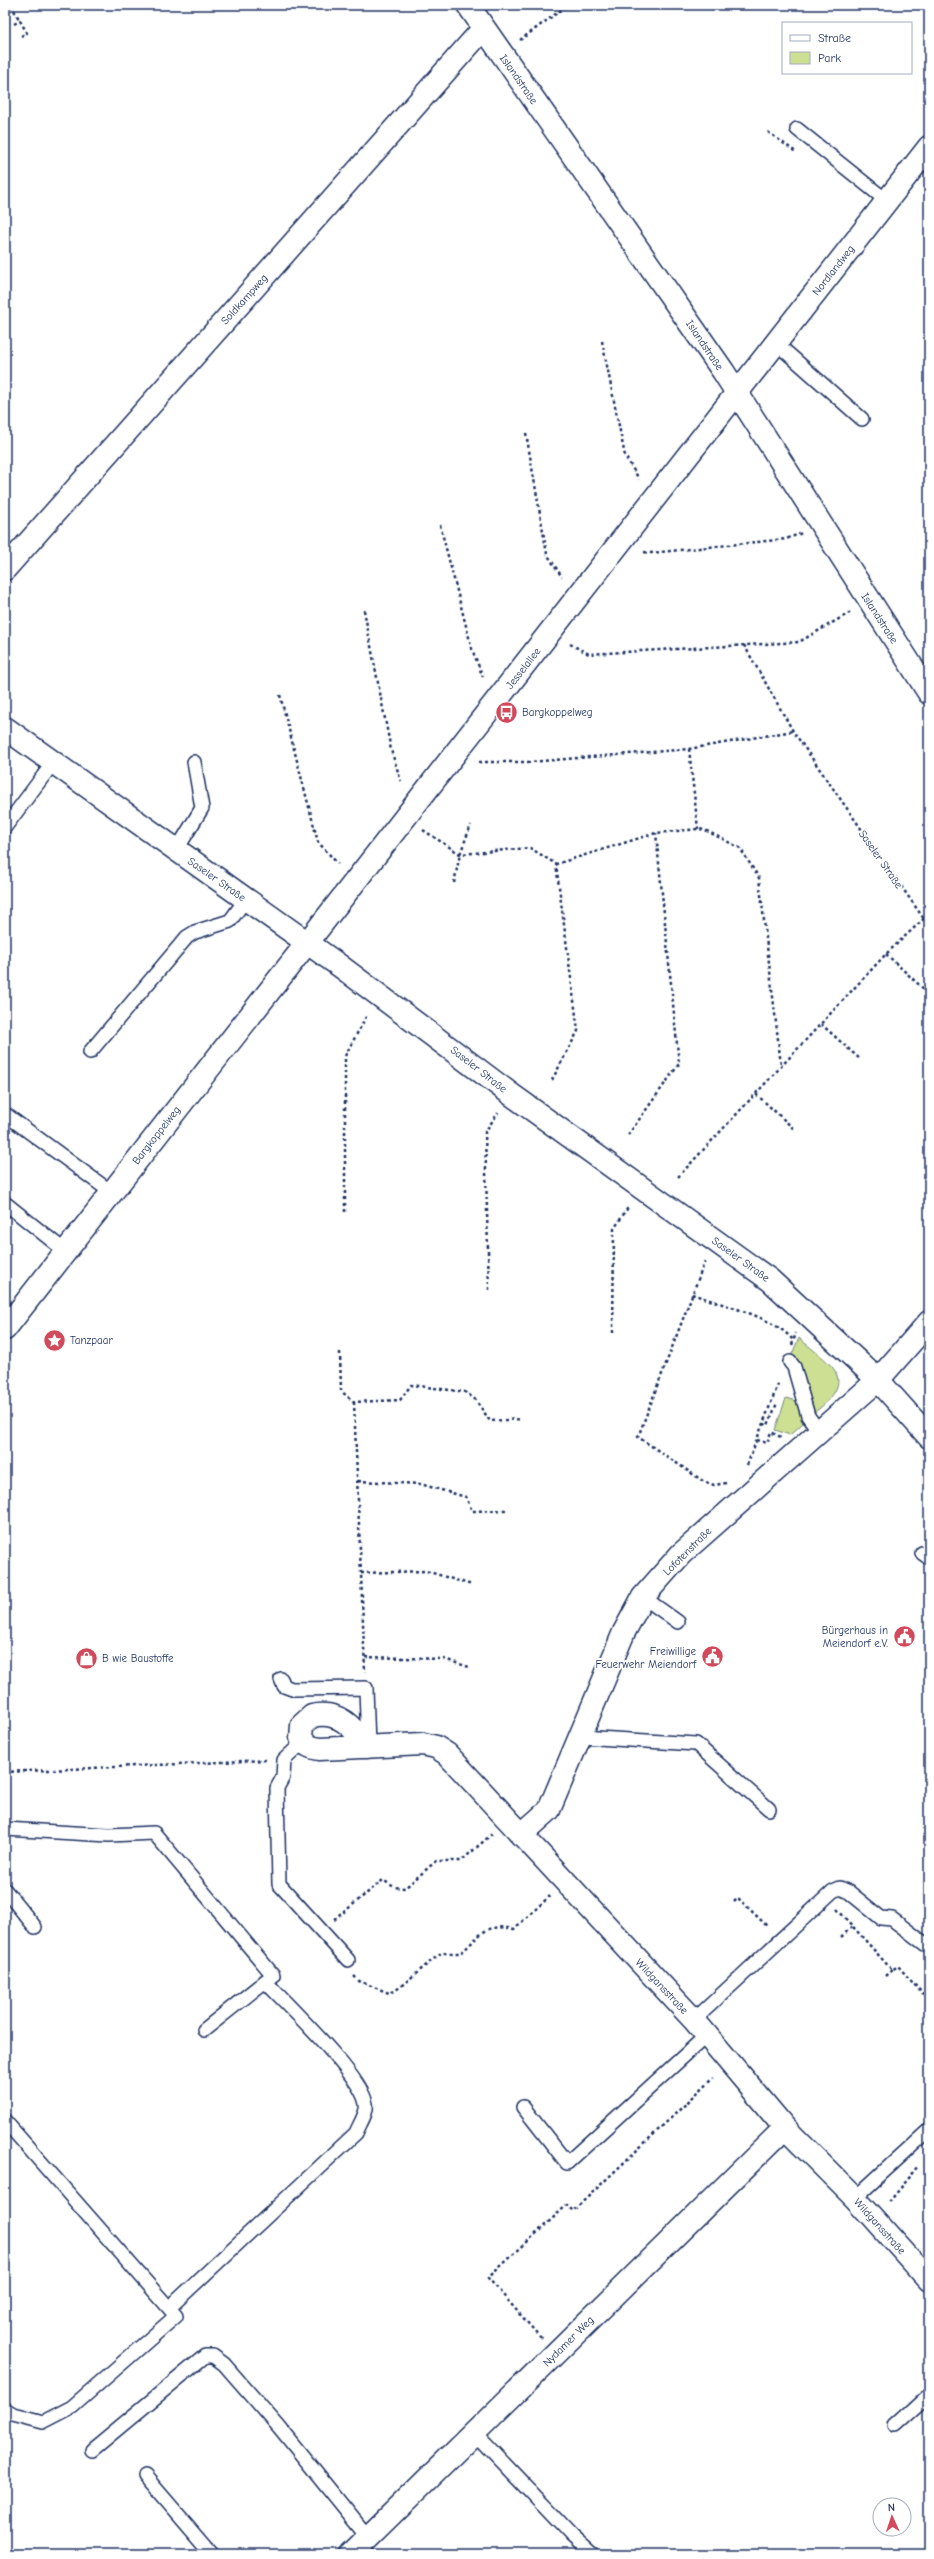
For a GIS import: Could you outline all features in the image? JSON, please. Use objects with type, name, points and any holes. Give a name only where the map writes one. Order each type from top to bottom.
[{"type":"street","name":"Islandstraße","points":[[468,5],[483,29],[737,392],[929,693]]},
{"type":"street","name":"Soldkampweg","points":[[5,569],[483,29]]},
{"type":"street","name":"Nordlandweg","points":[[737,392],[929,147]]},
{"type":"street","name":"Jesselallee","points":[[307,943],[737,392]]},
{"type":"street","name":"Saseler Straße","points":[[5,728],[423,1026],[512,1095],[770,1280],[878,1380],[929,1437]]},
{"type":"street","name":"Bargkoppelweg","points":[[5,1329],[307,943]]},
{"type":"street","name":"Lofotenstraße","points":[[514,1827],[549,1810],[624,1632],[643,1597],[681,1554],[878,1380],[929,1322]]},
{"type":"street","points":[[303,1742],[300,1730],[304,1721],[312,1716],[324,1714],[345,1721],[354,1728],[368,1747]]},
{"type":"street","name":"Wildgansstraße","points":[[303,1742],[320,1749],[423,1744],[436,1747],[447,1754],[700,2028],[785,2128],[874,2218],[929,2280]]},
{"type":"street","name":"Nydamer Weg","points":[[351,2554],[785,2128]]},
{"type":"lane","points":[[797,129],[886,201]]},
{"type":"lane","points":[[776,342],[862,419]]},
{"type":"lane","points":[[176,851],[202,808],[194,762]]},
{"type":"lane","points":[[5,827],[53,763]]},
{"type":"lane","points":[[90,1052],[187,937],[195,932],[230,921],[246,899]]},
{"type":"lane","points":[[5,1114],[111,1192]]},
{"type":"lane","points":[[5,1203],[65,1251]]},
{"type":"lane","points":[[790,1362],[794,1367],[808,1416],[819,1431]]},
{"type":"lane","points":[[643,1597],[678,1622]]},
{"type":"lane","points":[[281,1680],[284,1686],[292,1689],[366,1688],[368,1747]]},
{"type":"lane","points":[[581,1737],[696,1744],[768,1809]]},
{"type":"lane","points":[[303,1742],[284,1760],[283,1777],[277,1788],[279,1884],[348,1960]]},
{"type":"lane","points":[[5,1829],[109,1835],[154,1833],[273,1975],[204,2030]]},
{"type":"lane","points":[[523,2107],[567,2162],[700,2028],[826,1897],[840,1888],[849,1892],[881,1918],[892,1919],[929,1947]]},
{"type":"lane","points":[[5,1890],[35,1927]]},
{"type":"lane","points":[[169,2308],[356,2133],[367,2106],[362,2089],[265,1982]]},
{"type":"lane","points":[[5,2121],[176,2316],[72,2407],[43,2422],[13,2414],[5,2409]]},
{"type":"lane","points":[[855,2198],[929,2130]]},
{"type":"lane","points":[[92,2450],[205,2356],[213,2356],[224,2364],[279,2427],[368,2537]]},
{"type":"lane","points":[[896,2426],[929,2396]]},
{"type":"lane","points":[[475,2433],[573,2536],[593,2554]]},
{"type":"lane","points":[[145,2476],[212,2554]]},
{"type":"path","points":[[10,5],[27,33],[22,36]]},
{"type":"path","points":[[501,54],[568,5]]},
{"type":"path","points":[[8,13],[14,10]]},
{"type":"path","points":[[14,24],[20,21]]},
{"type":"path","points":[[602,341],[625,456],[639,479]]},
{"type":"path","points":[[526,434],[547,554],[562,578]]},
{"type":"path","points":[[440,525],[472,649],[483,678]]},
{"type":"path","points":[[644,552],[651,553],[786,539],[800,535]]},
{"type":"path","points":[[570,644],[589,654],[800,642],[869,601]]},
{"type":"path","points":[[364,610],[391,750],[401,781]]},
{"type":"path","name":"Saseler Straße","points":[[744,645],[793,732],[838,799],[924,919]]},
{"type":"path","points":[[280,695],[318,842],[338,864]]},
{"type":"path","points":[[479,762],[530,762],[689,749],[793,732]]},
{"type":"path","points":[[689,749],[698,829]]},
{"type":"path","points":[[454,883],[460,854],[471,825]]},
{"type":"path","points":[[424,830],[460,854],[530,848],[556,864],[656,834],[698,829],[704,830],[740,848],[759,878],[781,1065]]},
{"type":"path","points":[[628,1135],[679,1064],[656,834]]},
{"type":"path","points":[[552,1080],[578,1031],[556,864]]},
{"type":"path","points":[[678,1177],[886,954],[929,914]]},
{"type":"path","points":[[886,954],[929,994]]},
{"type":"path","points":[[345,1212],[345,1056],[367,1015]]},
{"type":"path","points":[[821,1024],[861,1060]]},
{"type":"path","points":[[756,1094],[794,1129]]},
{"type":"path","points":[[489,1290],[485,1132],[501,1110]]},
{"type":"path","points":[[612,1333],[614,1229],[631,1203]]},
{"type":"path","points":[[705,1260],[638,1437],[703,1481],[714,1485],[730,1482]]},
{"type":"path","points":[[692,1294],[769,1322],[787,1333],[793,1341]]},
{"type":"path","points":[[791,1347],[798,1330]]},
{"type":"path","points":[[340,1352],[341,1392],[354,1402],[400,1400],[411,1385],[465,1392],[476,1400],[490,1421],[522,1419]]},
{"type":"path","points":[[746,1470],[782,1375]]},
{"type":"path","points":[[354,1402],[366,1688]]},
{"type":"path","points":[[763,1424],[768,1425],[777,1403]]},
{"type":"path","points":[[358,1481],[420,1484],[466,1497],[472,1511],[506,1510]]},
{"type":"path","points":[[361,1573],[426,1570],[472,1585]]},
{"type":"path","points":[[365,1657],[444,1659],[469,1667]]},
{"type":"path","points":[[5,1772],[284,1760]]},
{"type":"path","points":[[321,1931],[383,1880],[394,1888],[405,1888],[436,1861],[461,1862],[514,1827]]},
{"type":"path","points":[[348,1960],[347,1969],[359,1980],[389,1993],[395,1991],[441,1953],[461,1953],[487,1929],[500,1926],[514,1929],[566,1882]]},
{"type":"path","points":[[826,1897],[892,1970]]},
{"type":"path","points":[[734,1902],[738,1898],[767,1926]]},
{"type":"path","points":[[841,1937],[853,1926]]},
{"type":"path","points":[[885,1976],[898,1966],[929,2001]]},
{"type":"path","points":[[555,2354],[488,2278],[567,2205],[573,2211],[730,2062]]},
{"type":"path","points":[[874,2218],[919,2165]]},
{"type":"green space","points":[[799,1338],[830,1364],[836,1372],[838,1380],[836,1389],[829,1400],[815,1412],[792,1354]]},
{"type":"green space","points":[[786,1398],[796,1401],[803,1423],[790,1435],[775,1430]]},
{"type":"place","name":"Bargkoppelweg","points":[[506,712]]},
{"type":"place","name":"Tanzpaar","points":[[54,1340]]},
{"type":"place","name":"Bürgerhaus in Meiendorf e.V.","points":[[904,1636]]},
{"type":"place","name":"Freiwillige Feuerwehr Meiendorf","points":[[712,1657]]},
{"type":"place","name":"B wie Baustoffe","points":[[86,1658]]}]
